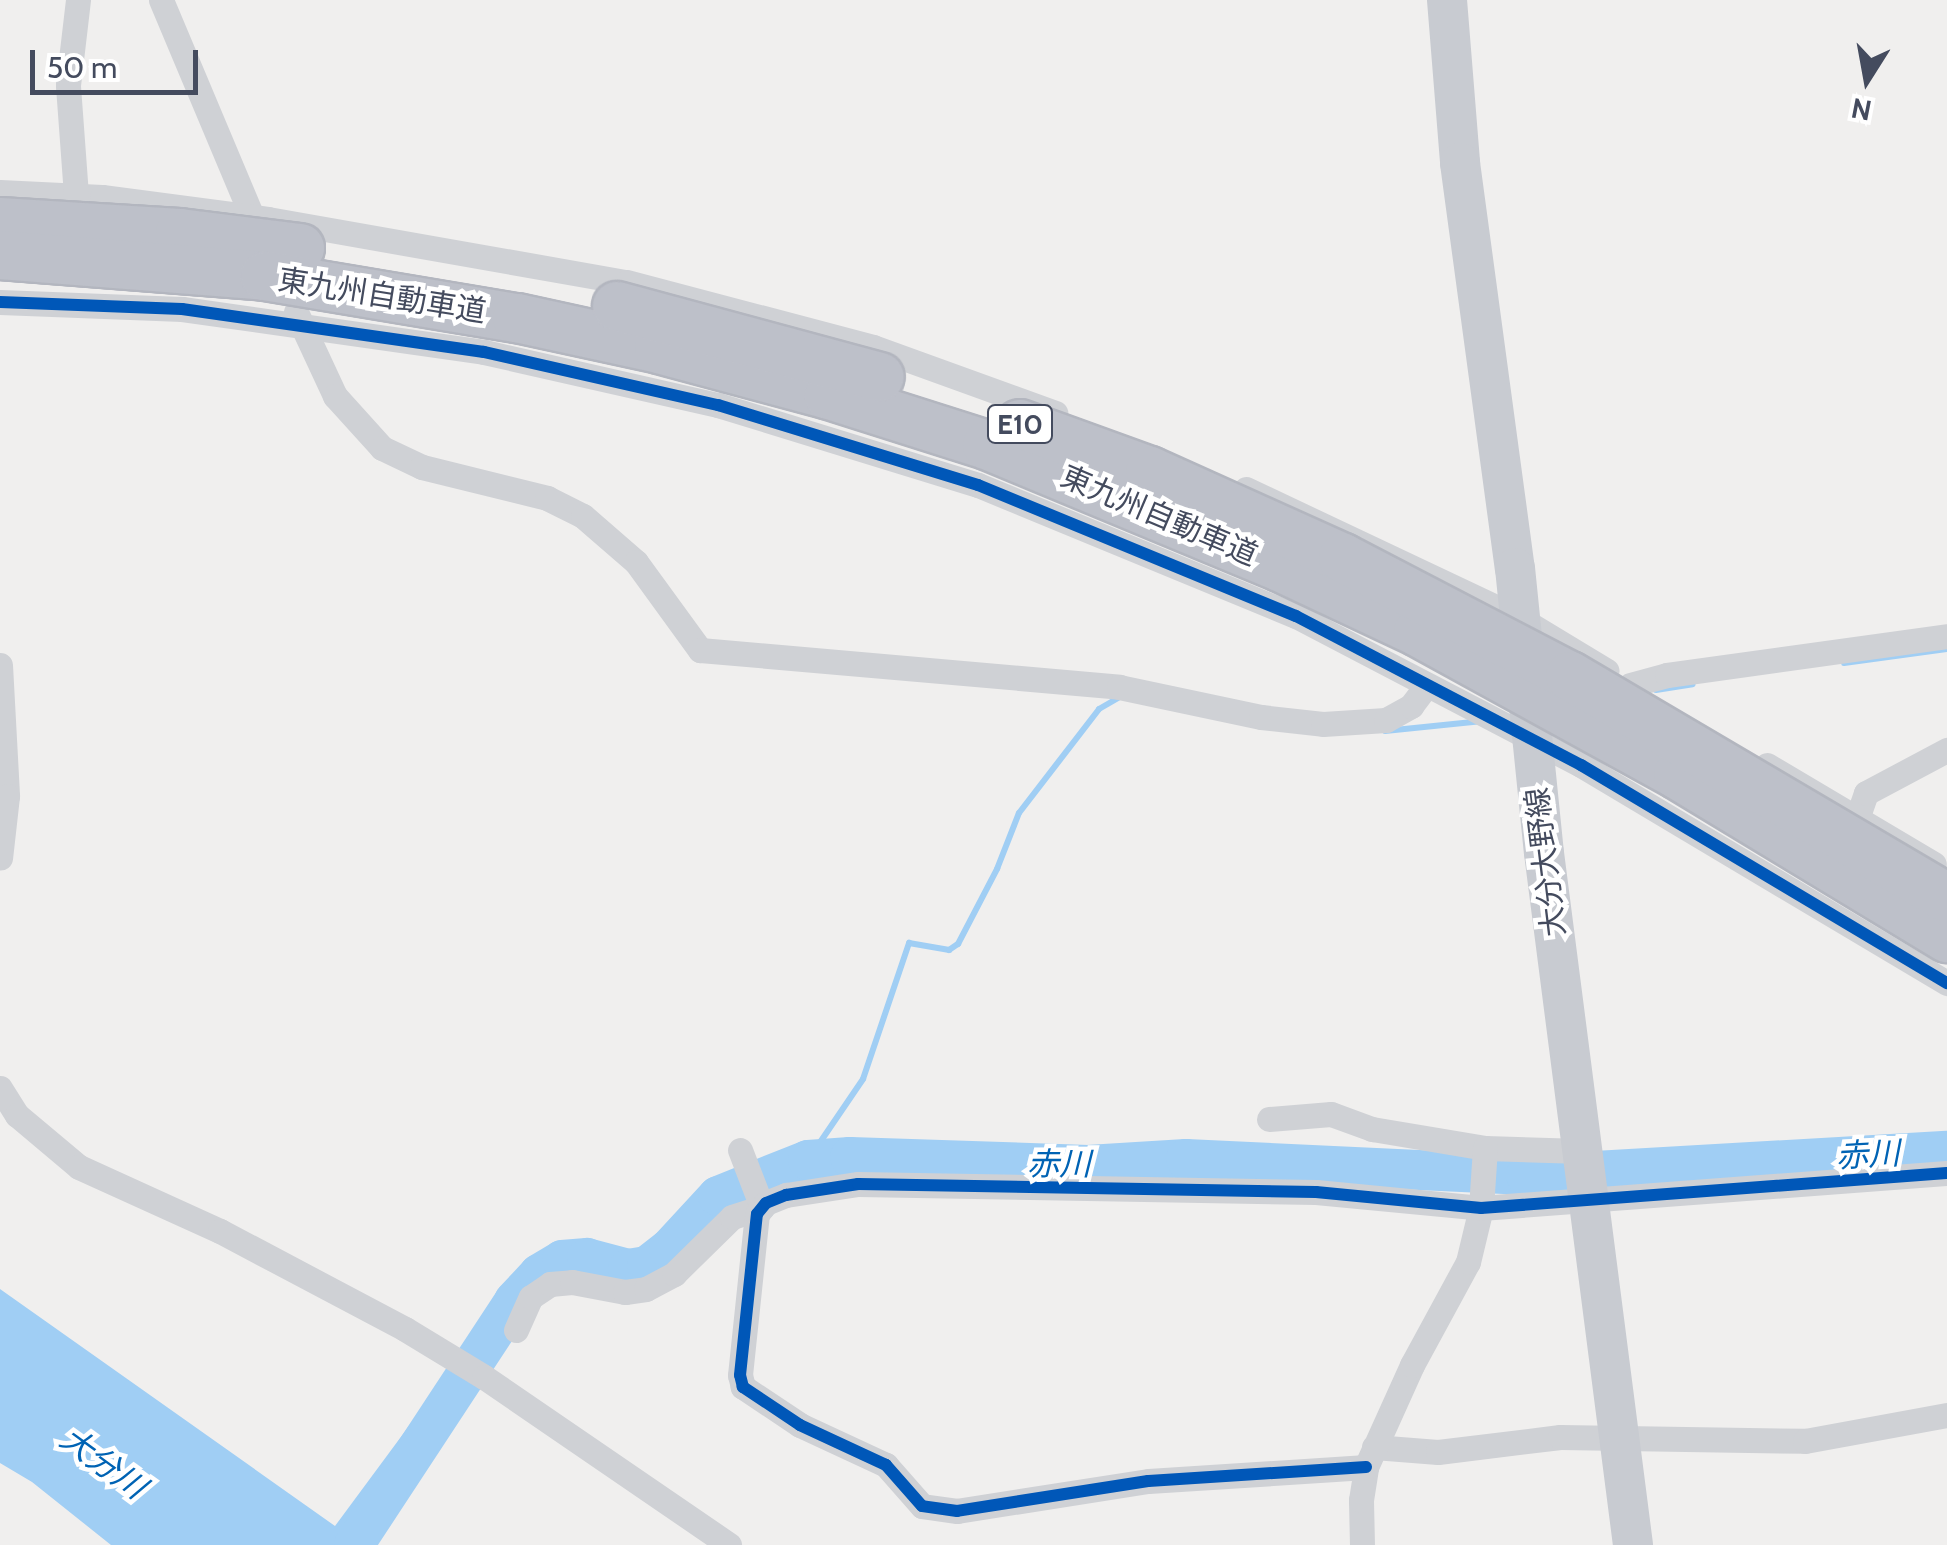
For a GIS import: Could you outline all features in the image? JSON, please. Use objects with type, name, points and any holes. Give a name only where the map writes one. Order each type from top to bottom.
[{"type":"highway","points":[[0,209],[259,230]]},
{"type":"highway","name":"東九州自動車道","points":[[0,222],[259,230],[668,317],[924,391],[1150,471],[1343,558],[1552,667],[1947,898]]},
{"type":"highway","name":"東九州自動車道","points":[[0,255],[264,276],[517,318],[829,395],[987,445],[1280,566],[1418,632],[1678,776],[1947,938]]},
{"type":"main road","name":"大分大野線","points":[[1447,0],[1460,163],[1521,619],[1582,1151],[1634,1545]]},
{"type":"street","points":[[76,195],[68,85],[78,0]]},
{"type":"street","points":[[161,0],[335,396],[382,448],[422,467],[547,498],[583,516],[636,562],[700,650],[1119,688],[1261,717],[1323,724],[1386,720],[1411,706],[1427,686]]},
{"type":"street","points":[[0,192],[76,195],[259,230],[460,250],[627,282],[872,347],[1006,394],[1247,489],[1521,619],[1947,872]]},
{"type":"street","points":[[0,302],[182,309],[484,352],[608,378],[856,445],[978,485],[1210,577],[1296,616],[1532,739],[1732,852],[1947,983]]},
{"type":"street","points":[[1630,684],[1947,636]]},
{"type":"street","points":[[0,665],[7,796],[0,858]]},
{"type":"street","points":[[1858,816],[1866,794],[1947,750]]},
{"type":"street","points":[[0,1088],[17,1115],[78,1168],[220,1230],[405,1329],[500,1387],[729,1545]]},
{"type":"street","points":[[1269,1118],[1331,1114],[1372,1129],[1485,1148],[1582,1151]]},
{"type":"street","points":[[1362,1545],[1360,1500],[1370,1457],[1412,1365],[1462,1276],[1481,1208],[1485,1148]]},
{"type":"street","points":[[740,1150],[762,1207],[752,1244],[740,1375],[744,1387],[800,1425],[886,1465],[922,1506],[938,1511],[971,1510],[1148,1481],[1535,1439],[1618,1436],[1806,1441],[1947,1415]]},
{"type":"street","points":[[516,1330],[530,1297],[550,1284],[572,1282],[625,1292],[646,1289],[674,1274],[732,1217],[786,1195],[858,1184],[1316,1192],[1481,1208],[1947,1173]]},
{"type":"water","name":"大分川","points":[[0,1289],[335,1526],[423,1407],[442,1418],[364,1545],[111,1545],[32,1482],[0,1463]]},
{"type":"waterway","points":[[1844,663],[1947,649]]},
{"type":"waterway","points":[[1656,690],[1693,684]]},
{"type":"waterway","points":[[808,1160],[863,1079],[909,943],[949,950],[958,944],[997,869],[1019,813],[1099,709],[1120,697]]},
{"type":"waterway","points":[[1385,731],[1482,721]]},
{"type":"waterway","name":"赤川","points":[[354,1545],[514,1301],[539,1274],[562,1260],[587,1258],[628,1269],[647,1266],[669,1249],[718,1196],[808,1160],[850,1157],[1088,1165],[1186,1159],[1526,1175],[1947,1151]]},
{"type":"cycle path","points":[[0,302],[182,309],[484,352],[718,405],[978,485],[1296,616],[1581,765],[1947,983]]},
{"type":"cycle path","points":[[1366,1467],[1148,1481],[957,1511],[922,1506],[886,1465],[800,1425],[743,1387],[740,1375],[757,1214],[766,1203],[786,1195],[858,1184],[1316,1192],[1481,1208],[1947,1173]]}]
